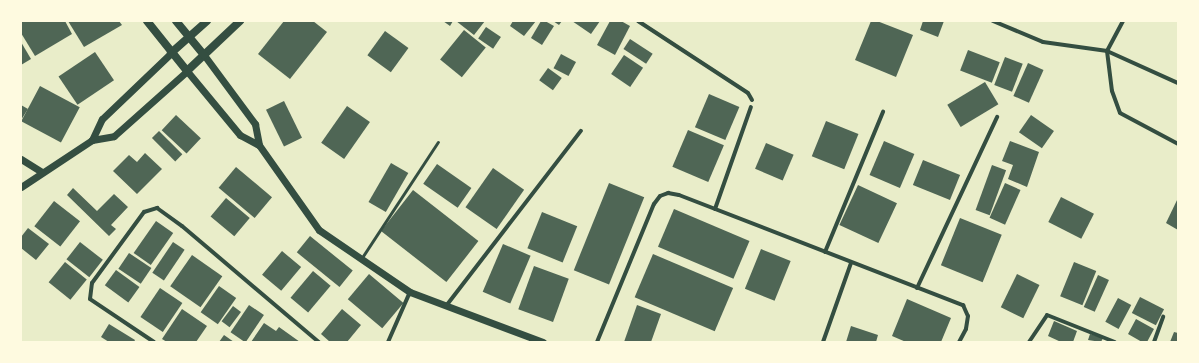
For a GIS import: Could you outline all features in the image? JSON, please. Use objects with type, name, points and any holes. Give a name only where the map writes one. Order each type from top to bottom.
[{"type":"main road","points":[[147,21],[171,53],[187,71],[240,21]]},
{"type":"main road","points":[[176,21],[188,38],[204,55]]},
{"type":"main road","points":[[171,53],[207,21]]},
{"type":"street","points":[[638,21],[748,93],[752,100]]},
{"type":"street","points":[[993,21],[1043,42],[1107,51],[1178,83]]},
{"type":"street","points":[[1123,21],[1107,51],[1112,91],[1120,114],[1178,144]]},
{"type":"street","points":[[92,140],[102,120],[171,53]]},
{"type":"street","points":[[204,55],[255,124],[259,145],[319,230],[410,292],[543,342]]},
{"type":"street","points":[[21,187],[92,140],[114,136],[187,71],[240,135],[259,145]]},
{"type":"street","points":[[715,209],[751,107]]},
{"type":"street","points":[[824,252],[883,112]]},
{"type":"street","points":[[917,288],[997,118]]},
{"type":"street","points":[[446,306],[581,131]]},
{"type":"street","points":[[21,159],[42,172]]},
{"type":"street","points":[[597,342],[654,204],[660,196],[668,193],[679,194],[851,263],[963,305],[968,316],[966,329],[959,342]]},
{"type":"street","points":[[154,342],[90,299],[92,283],[144,212],[157,208],[182,226],[319,342]]},
{"type":"street","points":[[823,342],[851,263]]},
{"type":"street","points":[[388,342],[410,292]]},
{"type":"street","points":[[1029,342],[1047,315],[1115,342]]},
{"type":"street","points":[[1154,342],[1163,317]]},
{"type":"lane","points":[[361,259],[438,142]]},
{"type":"building","points":[[21,21],[65,21],[72,34],[35,56],[21,33]]},
{"type":"building","points":[[68,21],[119,21],[122,25],[84,47]]},
{"type":"building","points":[[284,21],[313,21],[327,32],[290,79],[258,54]]},
{"type":"building","points":[[443,21],[453,21],[450,26]]},
{"type":"building","points":[[456,21],[485,21],[474,35]]},
{"type":"building","points":[[513,21],[536,21],[524,36],[510,26]]},
{"type":"building","points":[[541,21],[545,21],[554,26],[542,45],[531,38]]},
{"type":"building","points":[[553,21],[562,21],[559,25]]},
{"type":"building","points":[[572,21],[600,21],[591,34]]},
{"type":"building","points":[[610,21],[621,21],[630,26],[615,55],[597,45]]},
{"type":"building","points":[[871,21],[877,21],[913,35],[896,77],[855,60]]},
{"type":"building","points":[[923,21],[944,21],[938,37],[920,30]]},
{"type":"building","points":[[486,27],[501,37],[493,49],[478,39]]},
{"type":"building","points":[[464,30],[486,48],[462,77],[440,60]]},
{"type":"building","points":[[385,31],[408,48],[391,72],[367,55]]},
{"type":"building","points":[[630,39],[653,54],[646,64],[623,49]]},
{"type":"building","points":[[21,42],[31,59],[21,65]]},
{"type":"building","points":[[968,50],[1000,62],[992,83],[960,71]]},
{"type":"building","points":[[95,52],[114,80],[78,105],[59,77]]},
{"type":"building","points":[[561,54],[576,62],[568,76],[553,68]]},
{"type":"building","points":[[624,55],[643,68],[630,87],[611,74]]},
{"type":"building","points":[[1005,57],[1023,64],[1012,92],[994,85]]},
{"type":"building","points":[[1028,63],[1044,70],[1029,103],[1013,96]]},
{"type":"building","points":[[548,68],[562,78],[553,90],[539,80]]},
{"type":"building","points":[[985,82],[998,104],[961,127],[947,105]]},
{"type":"building","points":[[40,86],[80,107],[61,142],[21,121]]},
{"type":"building","points":[[709,94],[739,107],[725,140],[695,127]]},
{"type":"building","points":[[284,101],[302,138],[284,147],[266,110]]},
{"type":"building","points":[[21,105],[28,109],[21,120]]},
{"type":"building","points":[[347,106],[370,122],[344,159],[321,143]]},
{"type":"building","points":[[176,115],[201,138],[187,154],[162,130]]},
{"type":"building","points":[[1031,115],[1054,131],[1042,148],[1019,132]]},
{"type":"building","points":[[826,121],[858,134],[844,169],[812,156]]},
{"type":"building","points":[[688,130],[724,145],[708,182],[672,167]]},
{"type":"building","points":[[159,131],[182,154],[175,161],[152,138]]},
{"type":"building","points":[[884,141],[914,154],[900,188],[870,175]]},
{"type":"building","points":[[1010,141],[1039,152],[1027,187],[1008,179],[1013,165],[1002,161]]},
{"type":"building","points":[[766,143],[794,155],[783,180],[755,169]]},
{"type":"building","points":[[145,153],[162,169],[137,194],[113,171],[129,155],[137,162]]},
{"type":"building","points":[[923,160],[960,175],[950,200],[913,185]]},
{"type":"building","points":[[391,163],[408,173],[386,212],[368,202]]},
{"type":"building","points":[[437,164],[471,188],[458,208],[423,184]]},
{"type":"building","points":[[992,165],[1006,170],[990,215],[976,210]]},
{"type":"building","points":[[236,167],[272,197],[255,218],[219,188]]},
{"type":"building","points":[[493,168],[524,190],[497,229],[465,207]]},
{"type":"building","points":[[609,183],[644,197],[609,284],[574,270]]},
{"type":"building","points":[[1005,183],[1021,190],[1005,225],[990,218]]},
{"type":"building","points":[[858,185],[897,203],[878,243],[839,225]]},
{"type":"building","points":[[73,188],[97,211],[114,194],[128,207],[111,225],[116,229],[109,236],[67,195]]},
{"type":"building","points":[[413,190],[478,241],[446,282],[381,231]]},
{"type":"building","points":[[1061,197],[1094,214],[1081,239],[1048,222]]},
{"type":"building","points":[[226,198],[250,218],[234,236],[211,216]]},
{"type":"building","points":[[1178,198],[1178,230],[1166,223]]},
{"type":"building","points":[[54,201],[80,221],[60,247],[34,226]]},
{"type":"building","points":[[674,209],[749,241],[733,279],[658,247]]},
{"type":"building","points":[[542,212],[577,226],[563,262],[527,248]]},
{"type":"building","points":[[960,218],[1002,235],[983,282],[941,265]]},
{"type":"building","points":[[156,221],[173,233],[151,265],[134,253]]},
{"type":"building","points":[[28,228],[49,244],[36,260],[21,248],[21,237]]},
{"type":"building","points":[[310,236],[353,271],[340,287],[297,252]]},
{"type":"building","points":[[80,242],[103,260],[89,277],[66,259]]},
{"type":"building","points":[[173,242],[185,250],[164,281],[152,273]]},
{"type":"building","points":[[503,244],[531,256],[510,304],[483,292]]},
{"type":"building","points":[[761,249],[791,261],[775,301],[745,289]]},
{"type":"building","points":[[282,251],[301,267],[281,291],[262,275]]},
{"type":"building","points":[[129,253],[151,268],[141,284],[118,269]]},
{"type":"building","points":[[653,254],[733,288],[715,331],[635,297]]},
{"type":"building","points":[[192,255],[222,276],[201,307],[170,286]]},
{"type":"building","points":[[65,262],[87,280],[70,300],[49,282]]},
{"type":"building","points":[[1074,262],[1096,271],[1082,305],[1060,296]]},
{"type":"building","points":[[534,266],[569,279],[553,322],[518,309]]},
{"type":"building","points":[[116,270],[139,287],[128,302],[105,285]]},
{"type":"building","points":[[313,271],[331,286],[308,313],[291,298]]},
{"type":"building","points":[[369,274],[403,303],[382,328],[348,299]]},
{"type":"building","points":[[1017,274],[1039,285],[1023,318],[1001,307]]},
{"type":"building","points":[[1098,275],[1109,280],[1095,312],[1084,307]]},
{"type":"building","points":[[219,286],[236,298],[218,324],[201,312]]},
{"type":"building","points":[[160,288],[182,303],[163,332],[140,317]]},
{"type":"building","points":[[1140,297],[1164,309],[1156,325],[1132,313]]},
{"type":"building","points":[[1118,298],[1131,305],[1119,329],[1105,322]]},
{"type":"building","points":[[907,299],[951,318],[941,342],[906,342],[892,336]]},
{"type":"building","points":[[249,305],[264,315],[246,342],[231,332]]},
{"type":"building","points":[[637,305],[661,314],[651,342],[624,342]]},
{"type":"building","points":[[233,306],[241,312],[230,327],[222,321]]},
{"type":"building","points":[[182,309],[207,326],[196,342],[167,342],[162,339]]},
{"type":"building","points":[[342,309],[361,325],[347,342],[330,342],[321,334]]},
{"type":"building","points":[[1136,319],[1154,329],[1147,342],[1142,342],[1128,334]]},
{"type":"building","points":[[1054,321],[1077,331],[1073,342],[1061,342],[1048,336]]},
{"type":"building","points":[[264,323],[276,331],[279,327],[300,342],[251,342]]},
{"type":"building","points":[[109,324],[135,340],[134,342],[109,342],[101,337]]},
{"type":"building","points":[[851,326],[878,335],[876,342],[846,342]]},
{"type":"building","points":[[1174,332],[1178,333],[1178,342],[1170,342]]},
{"type":"building","points":[[1090,334],[1103,338],[1101,342],[1088,340]]},
{"type":"building","points":[[224,335],[234,342],[219,342]]}]
